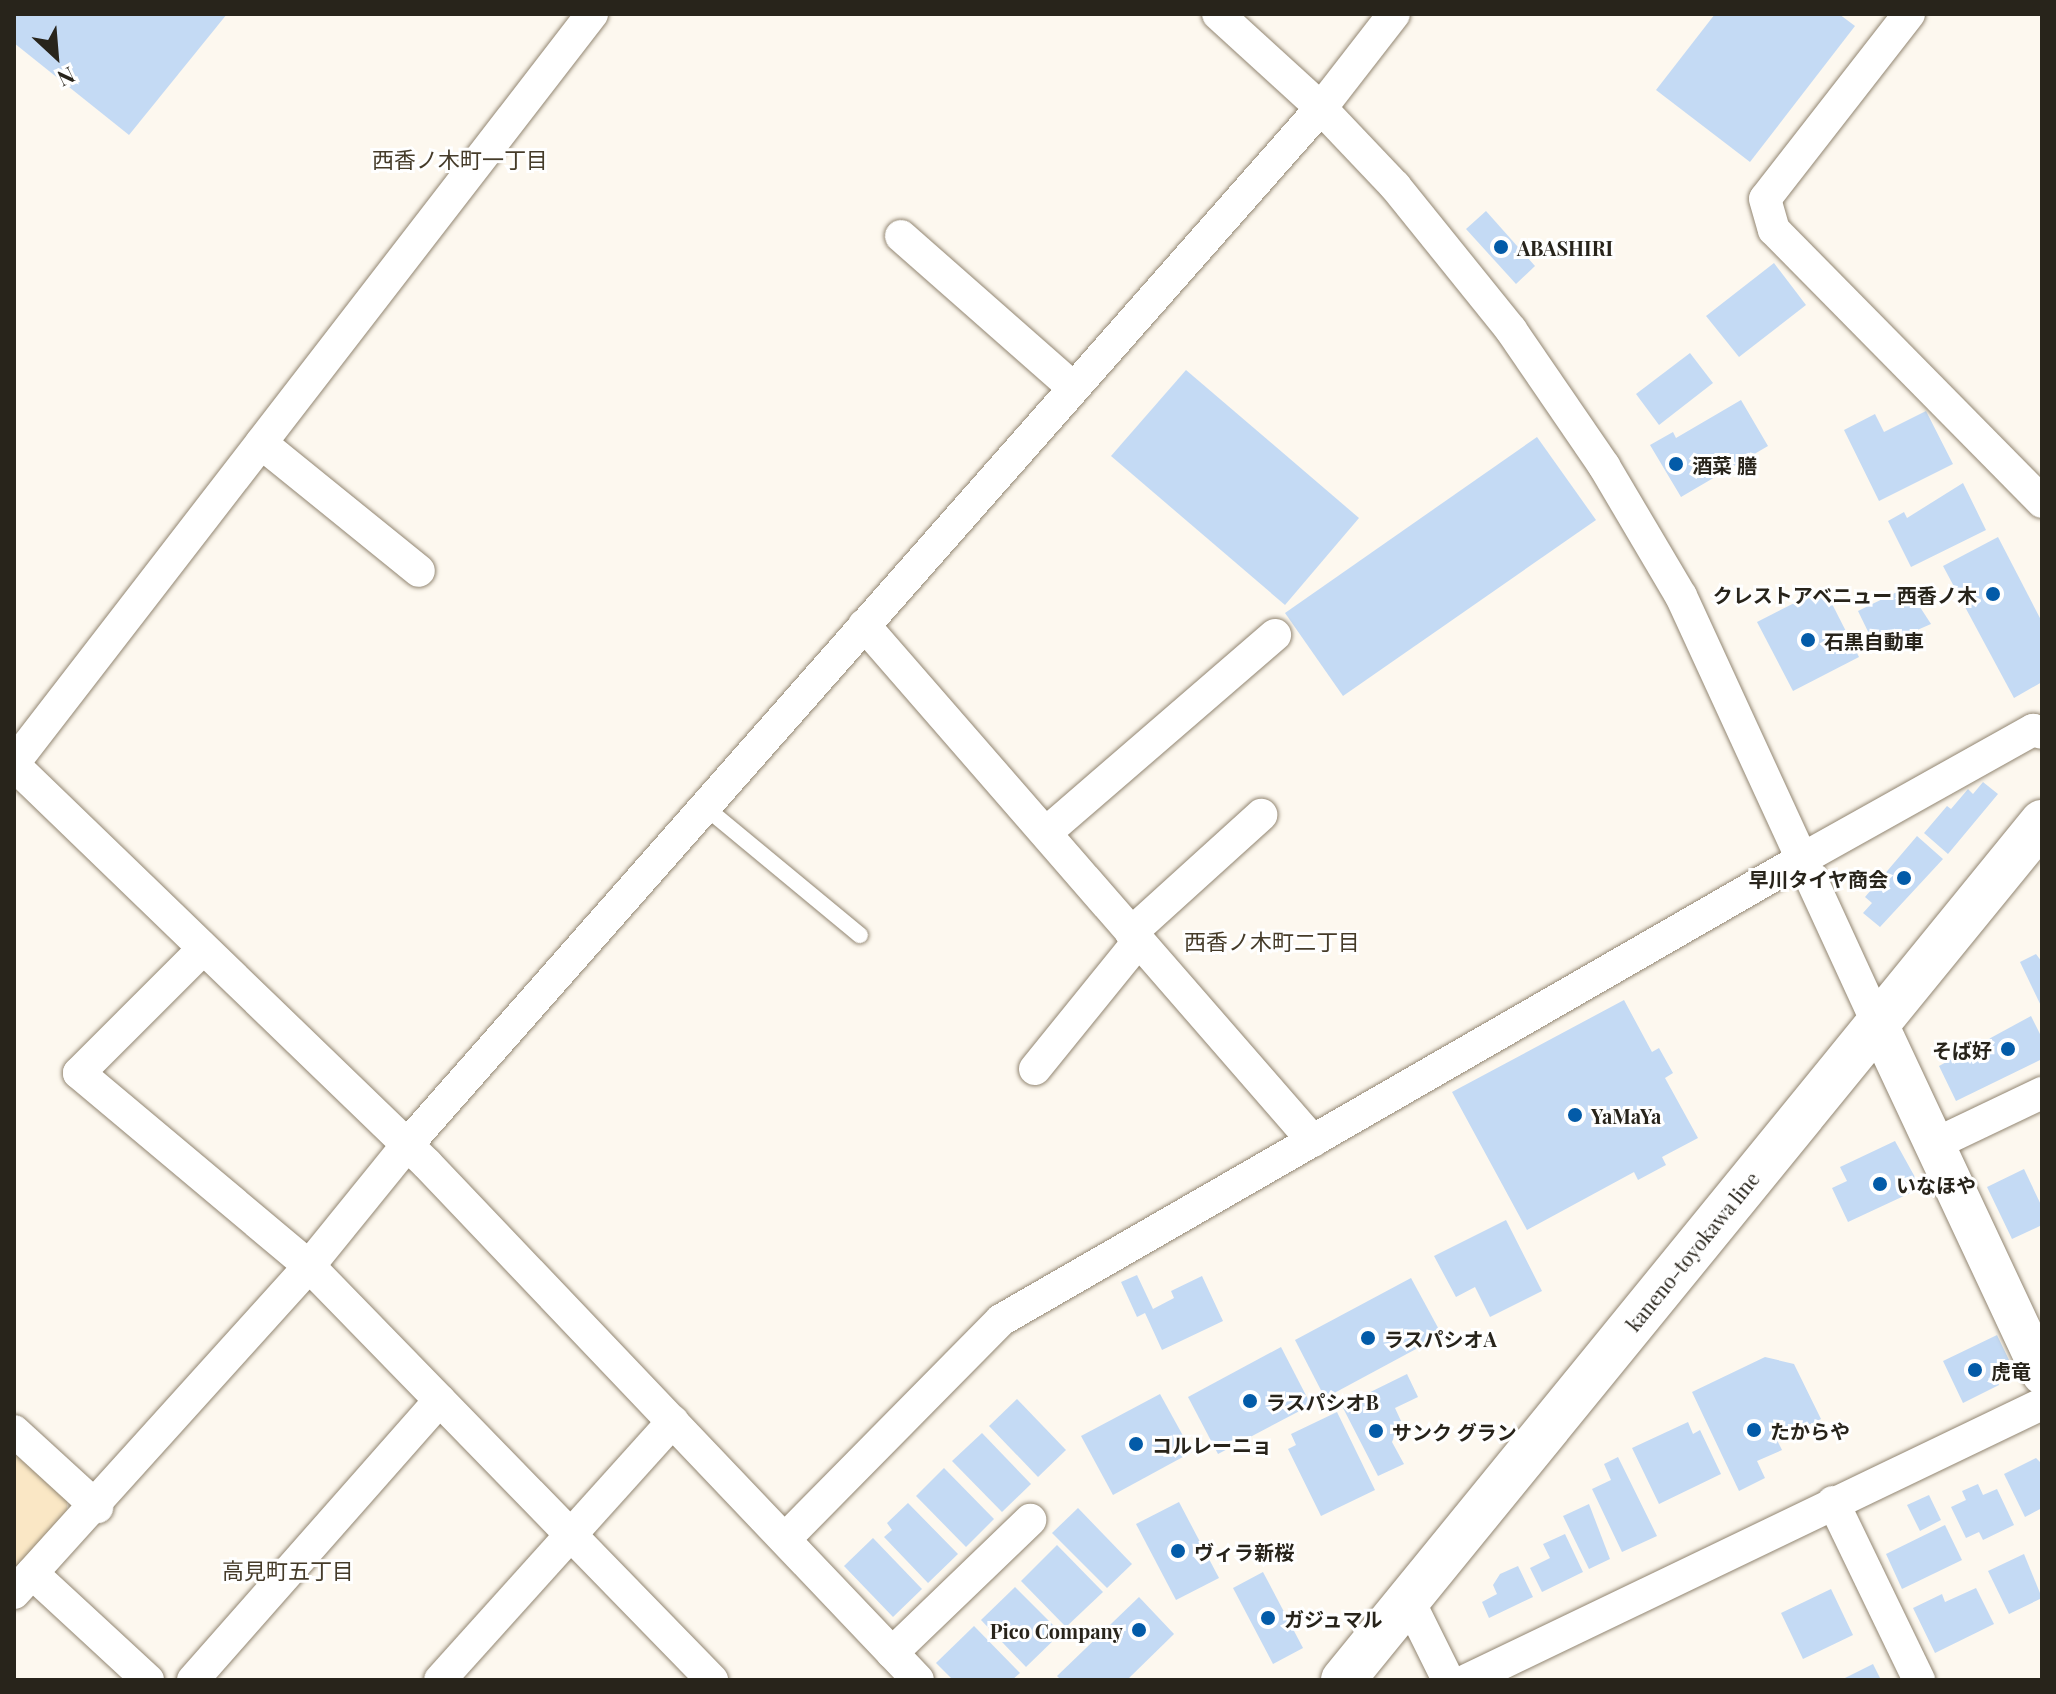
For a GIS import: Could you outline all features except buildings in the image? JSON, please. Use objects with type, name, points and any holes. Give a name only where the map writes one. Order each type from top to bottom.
[{"type":"main road","name":"kaneno-toyokawa line","points":[[1343,1680],[2042,822]]},
{"type":"street","points":[[592,14],[14,764],[202,950],[407,1145],[918,1680]]},
{"type":"street","points":[[1218,14],[1321,108],[1395,186],[1511,330],[1604,466],[1681,596],[2042,1374]]},
{"type":"street","points":[[148,1680],[23,1583],[97,1507],[309,1266],[407,1145],[1321,108],[1394,14]]},
{"type":"street","points":[[1909,14],[1765,199],[1774,230],[2042,502]]},
{"type":"street","points":[[901,236],[1072,387]]},
{"type":"street","points":[[261,443],[419,571]]},
{"type":"street","points":[[864,625],[1048,831],[1134,937],[1313,1141]]},
{"type":"street","points":[[1048,831],[1275,635]]},
{"type":"street","points":[[785,1539],[1001,1320],[1802,859],[2033,730],[2042,733]]},
{"type":"street","points":[[1035,1069],[1134,937],[1261,815]]},
{"type":"street","points":[[202,950],[79,1073],[309,1266],[570,1533],[702,1677]]},
{"type":"street","points":[[1935,1144],[2042,1093]]},
{"type":"street","points":[[193,1680],[440,1400]]},
{"type":"street","points":[[1467,1680],[2042,1404]]},
{"type":"street","points":[[440,1680],[673,1421]]},
{"type":"street","points":[[14,1431],[97,1507]]},
{"type":"street","points":[[1833,1502],[1919,1680]]},
{"type":"street","points":[[892,1653],[1030,1520]]},
{"type":"street","points":[[1408,1599],[1448,1680]]},
{"type":"lane","points":[[705,807],[860,935]]},
{"type":"shaded area","points":[[14,1452],[67,1499],[67,1512],[14,1571]]},
{"type":"place","name":"ABASHIRI","points":[[1501,247]]},
{"type":"place","name":"酒菜 膳","points":[[1676,464]]},
{"type":"place","name":"クレストアベニュー 西香ノ木","points":[[1993,594]]},
{"type":"place","name":"石黒自動車","points":[[1808,640]]},
{"type":"place","name":"早川タイヤ商会","points":[[1904,878]]},
{"type":"place","name":"そば好","points":[[2008,1049]]},
{"type":"place","name":"YaMaYa","points":[[1575,1115]]},
{"type":"place","name":"いなほや","points":[[1880,1184]]},
{"type":"place","name":"ラスパシオA","points":[[1368,1338]]},
{"type":"place","name":"虎竜","points":[[1975,1370]]},
{"type":"place","name":"ラスパシオB","points":[[1250,1401]]},
{"type":"place","name":"たからや","points":[[1754,1430]]},
{"type":"place","name":"サンク グラン","points":[[1376,1431]]},
{"type":"place","name":"コルレーニョ","points":[[1136,1444]]},
{"type":"place","name":"ヴィラ新桜","points":[[1178,1551]]},
{"type":"place","name":"ガジュマル","points":[[1268,1618]]},
{"type":"place","name":"Pico Company","points":[[1139,1630]]},
{"type":"district","name":"西香ノ木町一丁目","points":[[460,160]]},
{"type":"district","name":"西香ノ木町二丁目","points":[[1272,942]]},
{"type":"district","name":"高見町五丁目","points":[[288,1571]]}]
